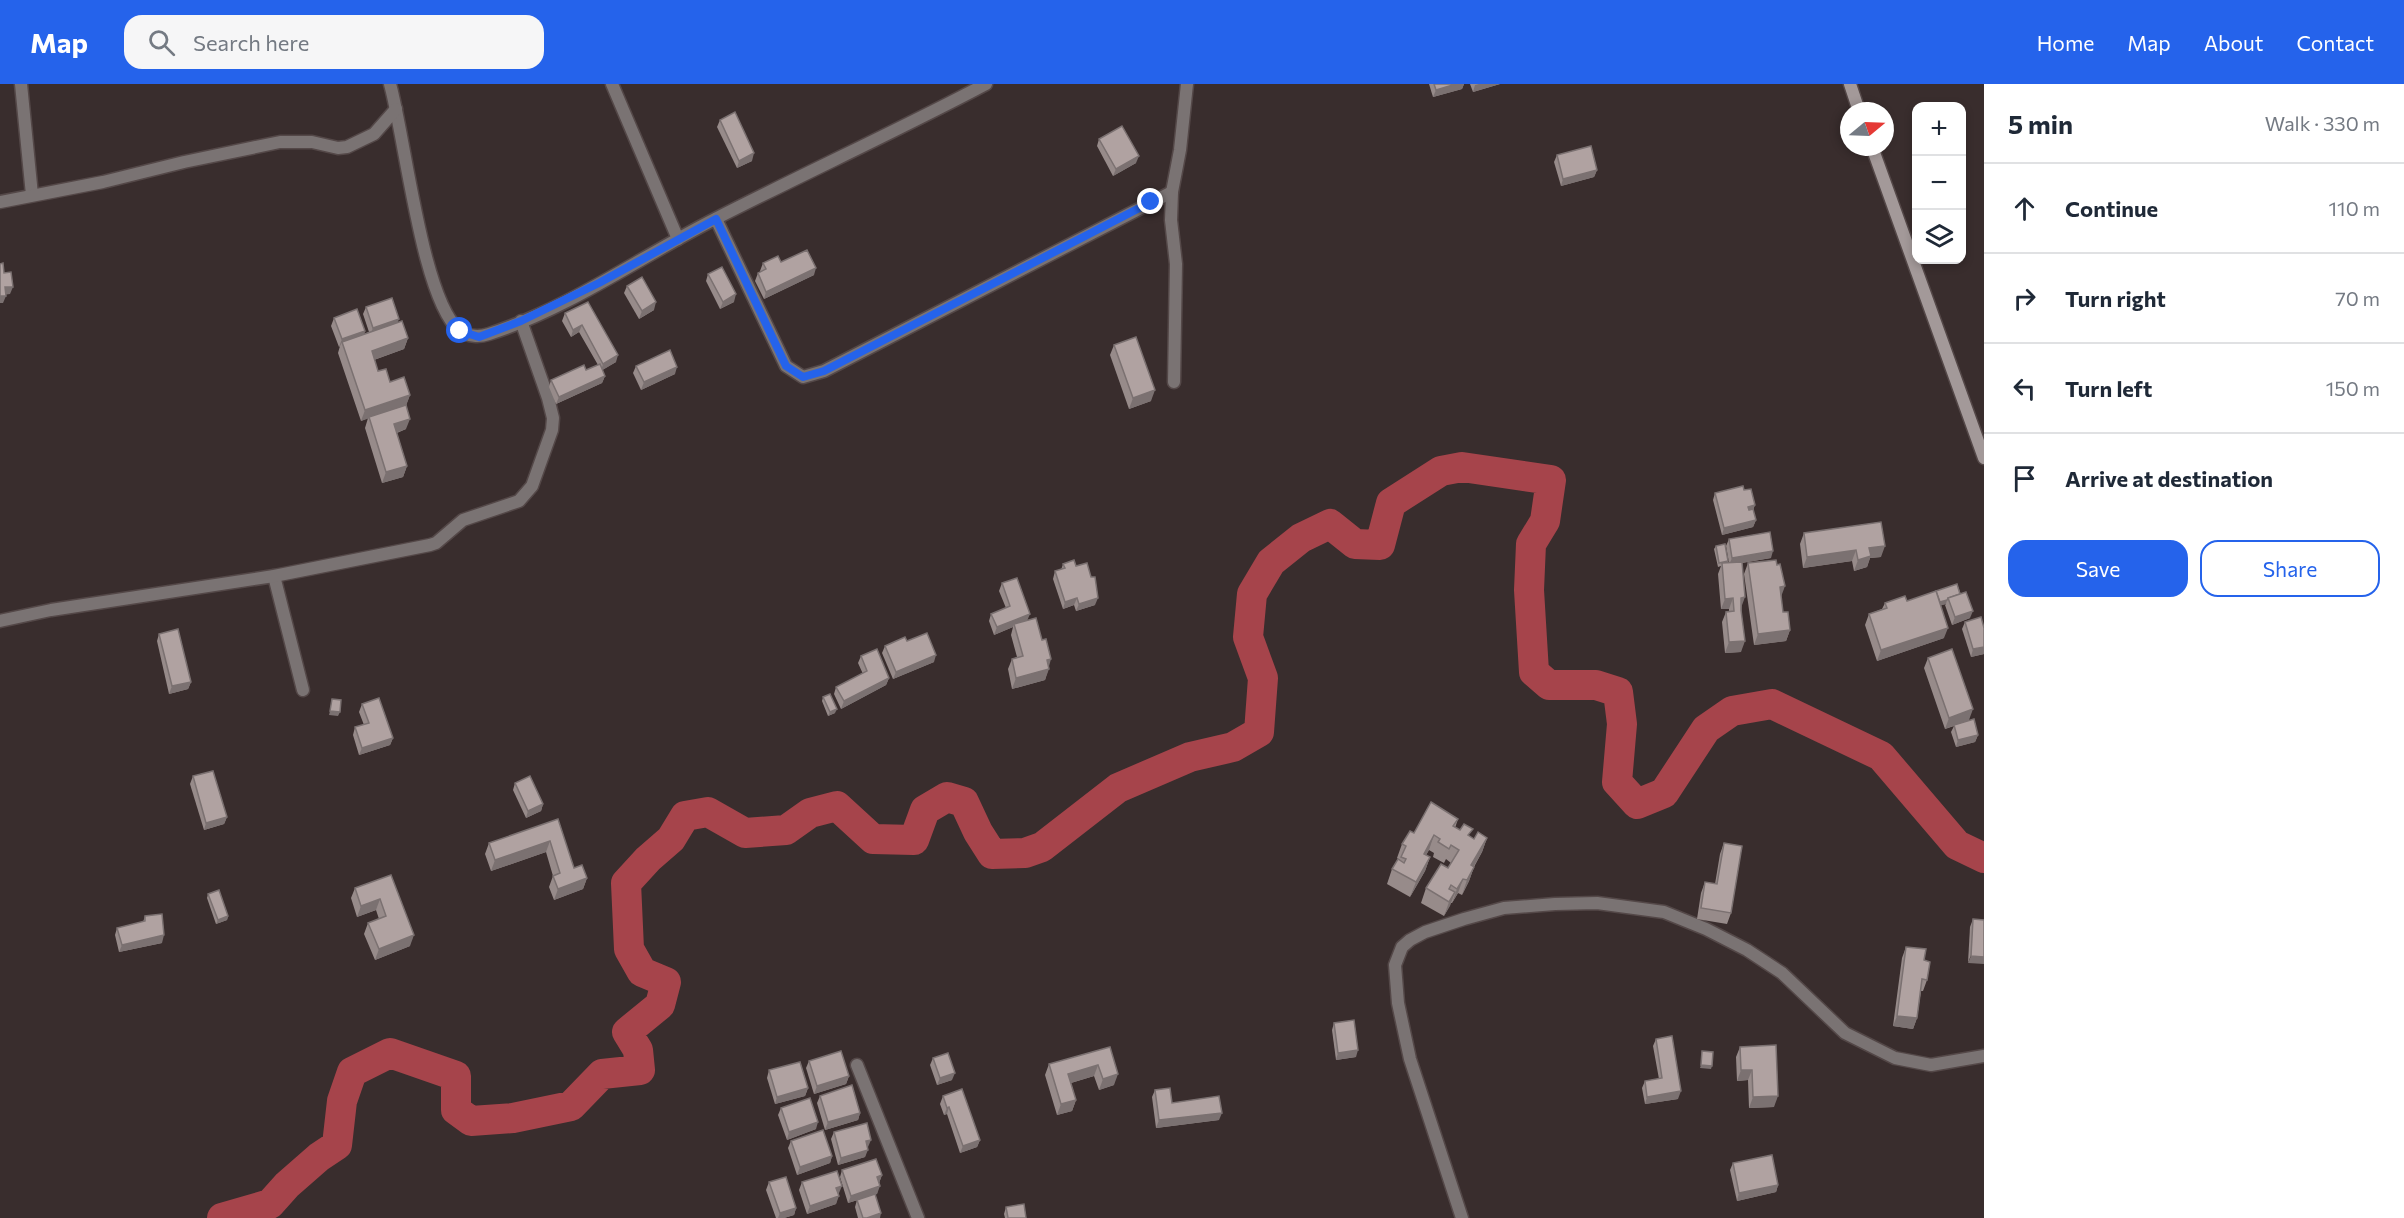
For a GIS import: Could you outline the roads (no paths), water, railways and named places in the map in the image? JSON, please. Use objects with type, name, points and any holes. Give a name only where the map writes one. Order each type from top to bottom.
[{"type":"main road","points":[[1850,84],[1856,102]]},
{"type":"main road","points":[[1875,156],[1984,458]]},
{"type":"street","points":[[21,84],[32,195]]},
{"type":"street","points":[[390,84],[433,281],[445,309],[460,331],[479,337],[521,321],[599,283],[678,238],[986,84]]},
{"type":"street","points":[[612,84],[678,238]]},
{"type":"street","points":[[1174,382],[1176,264],[1171,219],[1172,192],[1180,150],[1187,84]]},
{"type":"street","points":[[0,202],[103,182],[280,142],[312,142],[338,148],[347,147],[374,134],[396,109]]},
{"type":"street","points":[[716,219],[786,366],[803,377],[824,371],[1172,192]]},
{"type":"street","points":[[0,621],[51,610],[274,576],[430,545],[469,517],[523,499],[531,486],[544,453],[552,430],[553,418],[521,321]]},
{"type":"street","points":[[274,576],[303,690]]},
{"type":"street","points":[[1462,1218],[1410,1059],[1398,1004],[1395,965],[1402,947],[1410,940],[1425,932],[1464,919],[1504,908],[1555,904],[1597,903],[1664,912],[1706,929],[1747,950],[1782,973],[1845,1033],[1895,1058],[1931,1065],[1984,1056]]},
{"type":"street","points":[[857,1065],[918,1218]]},
{"type":"waterway","points":[[222,1218],[270,1204],[287,1185],[319,1157],[337,1145],[342,1101],[352,1072],[390,1053],[456,1076],[456,1110],[471,1121],[513,1118],[571,1106],[602,1074],[640,1070],[638,1050],[627,1032],[660,1005],[666,982],[642,972],[629,949],[626,883],[671,839],[685,816],[708,812],[745,833],[786,830],[810,813],[837,806],[873,839],[914,840],[925,810],[947,797],[964,802],[978,832],[992,854],[1025,853],[1042,847],[1118,788],[1190,757],[1233,747],[1259,732],[1263,678],[1248,637],[1252,594],[1271,562],[1301,538],[1330,524],[1355,544],[1380,545],[1391,503],[1441,471],[1462,467],[1551,480],[1545,521],[1531,544],[1529,590],[1534,672],[1549,685],[1596,685],[1618,692],[1622,724],[1617,782],[1637,804],[1664,793],[1706,729],[1732,711],[1772,704],[1881,756],[1957,845],[1984,858]]}]
